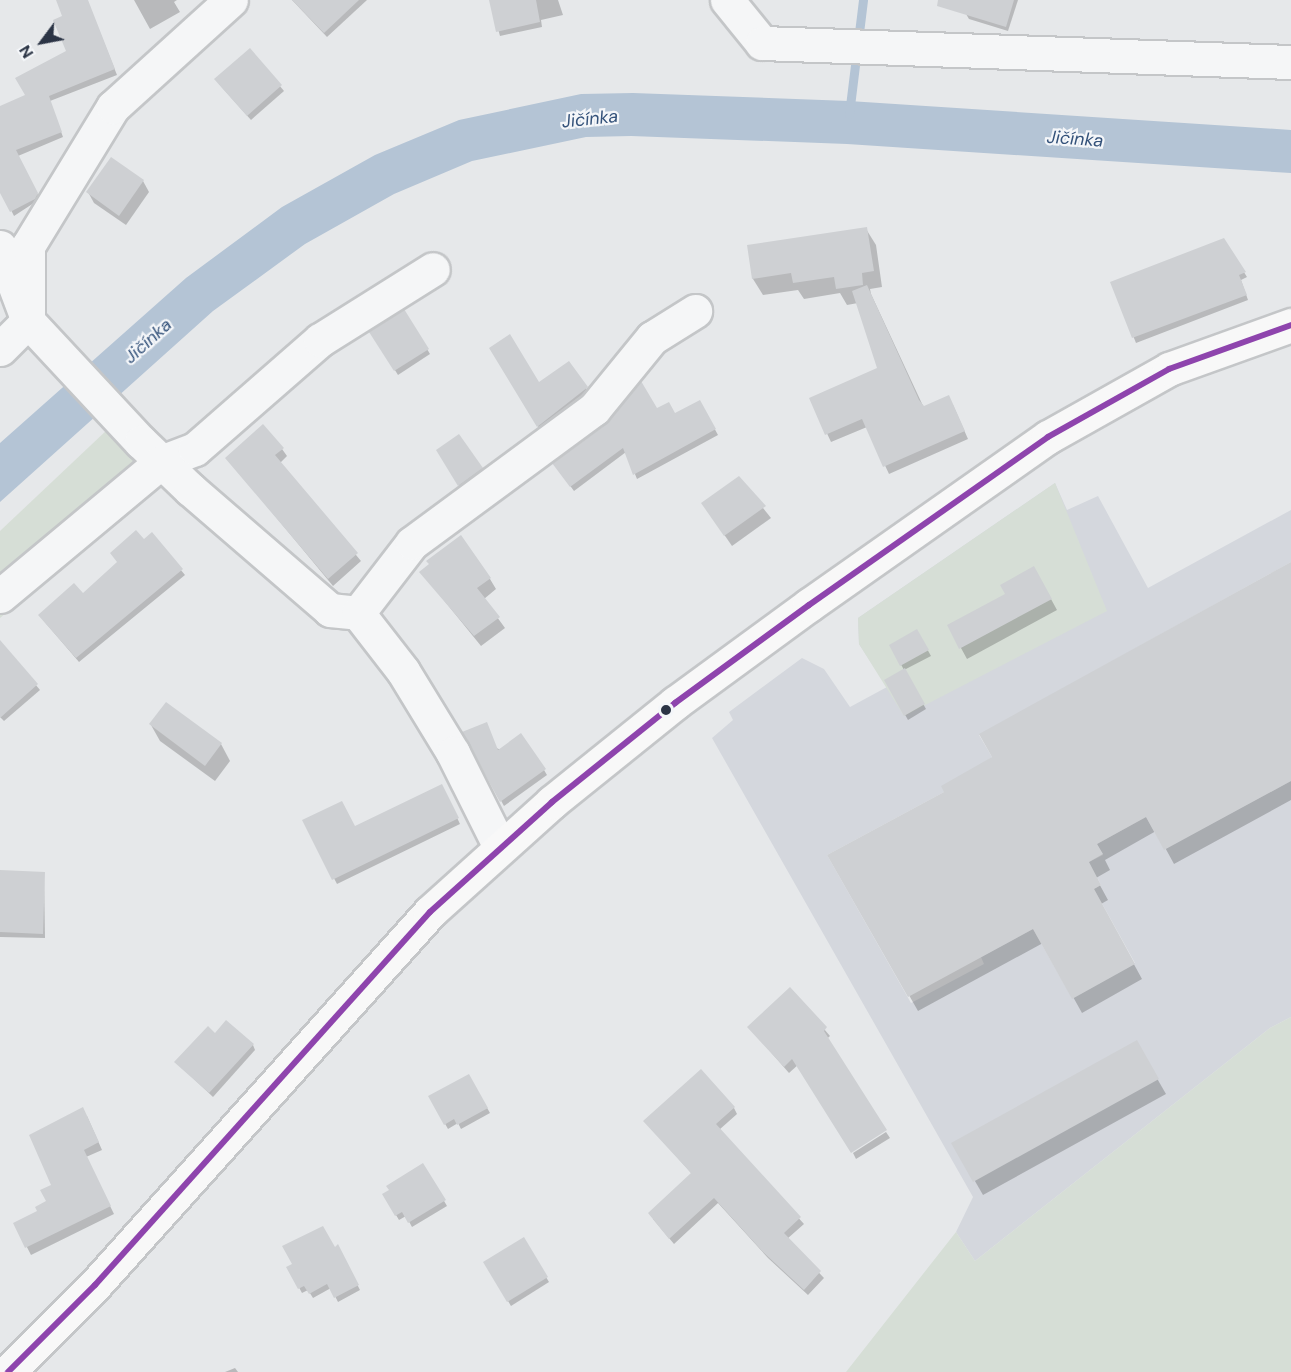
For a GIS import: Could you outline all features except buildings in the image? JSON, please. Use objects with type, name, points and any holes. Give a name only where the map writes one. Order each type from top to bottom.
[{"type":"main road","points":[[8,1372],[95,1285],[430,912],[500,846],[675,703],[1048,437],[1170,369],[1291,325]]},
{"type":"street","points":[[0,349],[28,321],[28,246],[113,107],[231,0]]},
{"type":"street","points":[[727,0],[762,43],[1291,62]]},
{"type":"street","points":[[0,247],[28,321],[151,452],[330,610],[358,612],[403,671],[453,753],[500,846]]},
{"type":"street","points":[[0,596],[151,452],[195,449],[320,340],[433,269]]},
{"type":"street","points":[[358,612],[412,543],[594,409],[652,338],[695,311]]},
{"type":"shaded area","points":[[108,429],[154,487],[0,618],[0,531]]},
{"type":"shaded area","points":[[1055,483],[1067,510],[1098,496],[1148,588],[1291,510],[1291,562],[979,735],[992,757],[944,792],[827,855],[911,1003],[984,964],[981,957],[1033,929],[1072,998],[1135,963],[1094,889],[1101,885],[1098,879],[1081,866],[1103,855],[1097,844],[1146,817],[1164,849],[1291,781],[1291,1017],[1270,1028],[975,1261],[956,1232],[973,1197],[712,738],[733,720],[729,712],[802,658],[824,669],[850,707],[887,687],[859,644],[858,618]]},
{"type":"shaded area","points":[[1055,483],[1107,611],[904,716],[859,644],[858,618]]},
{"type":"shaded area","points":[[1291,1017],[1291,1372],[846,1372],[956,1232],[975,1261],[1270,1028]]},
{"type":"water","name":"Jičínka","points":[[633,93],[849,101],[1291,130],[1291,173],[847,144],[631,136],[586,137],[472,161],[394,194],[305,244],[213,311],[0,502],[0,443],[186,278],[282,207],[375,155],[459,120],[581,94]]},
{"type":"waterway","points":[[849,114],[863,0]]},
{"type":"transit line","points":[[8,1372],[95,1285],[430,912],[552,802],[675,703],[809,605],[1048,437],[1169,369],[1291,325]]}]
